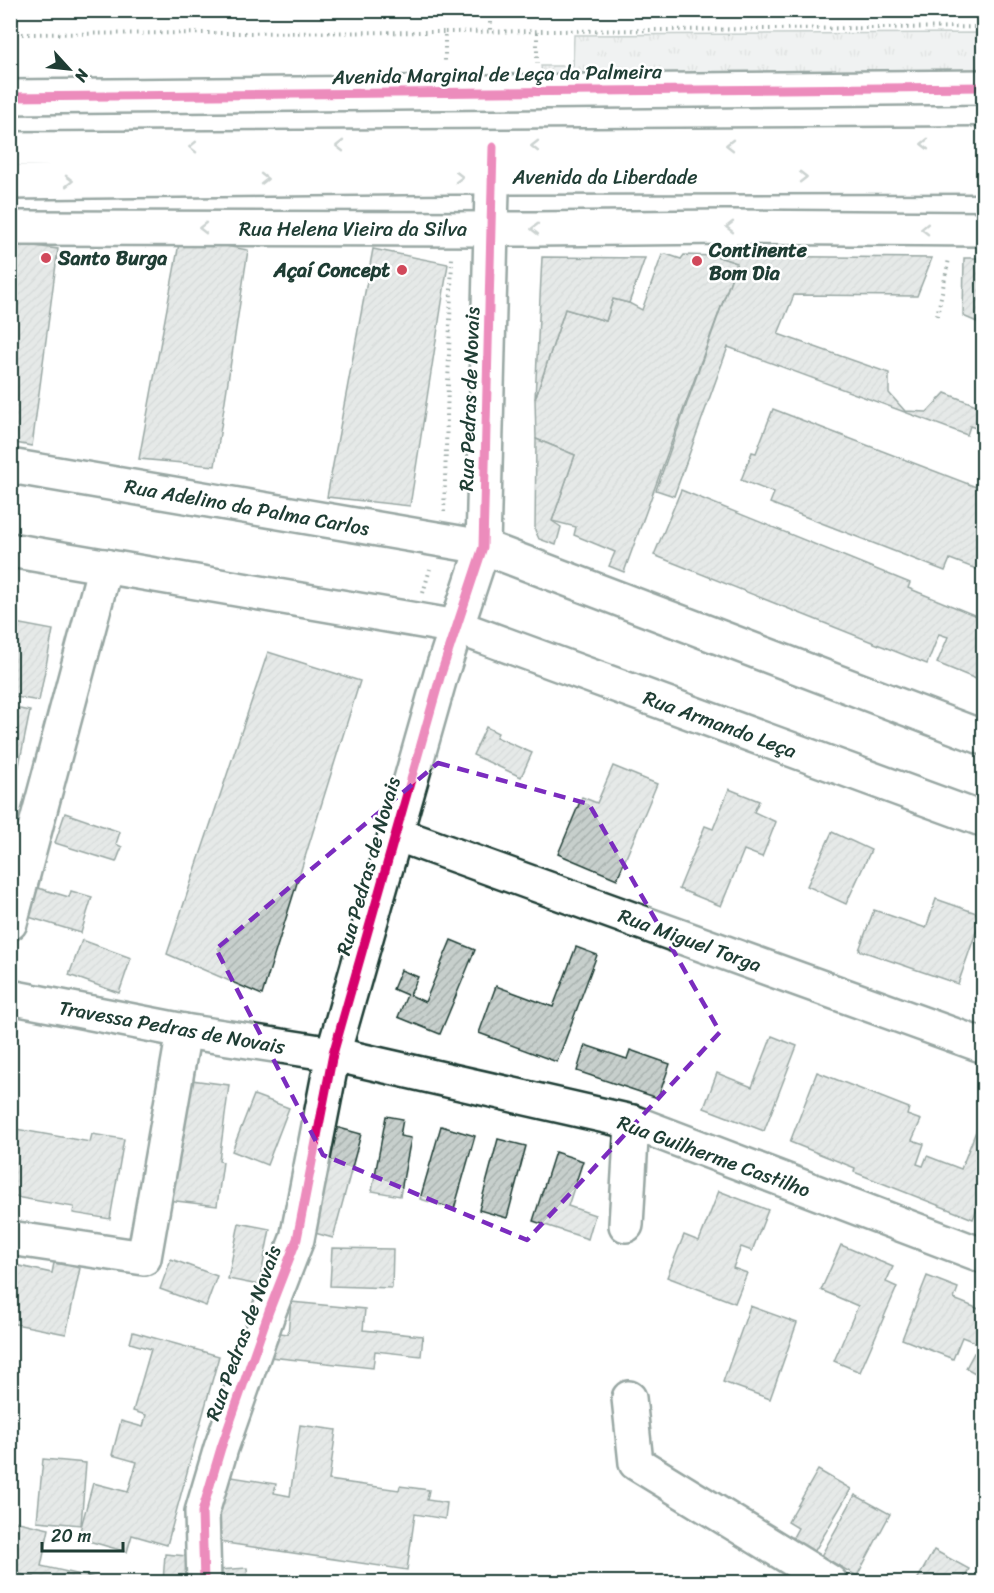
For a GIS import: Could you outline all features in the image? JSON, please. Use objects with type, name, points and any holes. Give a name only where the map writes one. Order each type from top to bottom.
[{"type":"street","name":"Avenida Marginal de Leça da Palmeira","points":[[10,97],[984,87]]},
{"type":"street","name":"Avenida da Liberdade","points":[[10,182],[984,144]]},
{"type":"street","name":"Avenida da Liberdade","points":[[10,149],[984,176]]},
{"type":"street","name":"Rua Pedras de Novais","points":[[204,1582],[202,1512],[228,1427],[297,1239],[333,1054],[456,627],[483,547],[493,162]]},
{"type":"street","name":"Rua Helena Vieira da Silva","points":[[10,228],[492,229],[725,226],[984,229]]},
{"type":"street","name":"Rua Adelino da Palma Carlos","points":[[10,466],[483,547]]},
{"type":"street","points":[[483,547],[984,738]]},
{"type":"street","points":[[10,550],[456,627]]},
{"type":"street","points":[[10,923],[105,566]]},
{"type":"street","name":"Rua Armando Leça","points":[[456,627],[984,820]]},
{"type":"street","name":"Rua Miguel Torga","points":[[396,834],[984,1046]]},
{"type":"street","name":"Travessa Pedras de Novais","points":[[10,998],[184,1031],[333,1054]]},
{"type":"street","points":[[10,1238],[144,1258],[184,1031]]},
{"type":"street","name":"Rua Guilherme Castilho","points":[[333,1054],[632,1122],[984,1256]]},
{"type":"street","points":[[626,1225],[632,1122]]},
{"type":"street","points":[[629,1398],[636,1463],[830,1582]]},
{"type":"path","points":[[490,10],[490,31]]},
{"type":"path","points":[[10,34],[984,27]]},
{"type":"path","points":[[445,32],[445,94]]},
{"type":"path","points":[[416,620],[444,514],[453,252]]},
{"type":"path","points":[[937,316],[950,253]]},
{"type":"highlighted area","points":[[438,763],[589,804],[720,1032],[527,1240],[323,1155],[216,949]]},
{"type":"green space","points":[[983,33],[983,71],[542,74],[541,66],[573,66],[574,35]]},
{"type":"building","points":[[180,238],[248,250],[215,466],[139,459]]},
{"type":"building","points":[[10,243],[58,249],[32,446],[10,442]]},
{"type":"building","points":[[373,249],[448,264],[410,506],[327,497]]},
{"type":"building","points":[[666,254],[681,259],[684,255],[716,256],[737,263],[624,572],[609,566],[615,552],[574,535],[576,527],[552,521],[575,455],[536,439],[535,399],[565,309],[606,321],[613,299],[629,303],[642,310],[662,255]]},
{"type":"building","points":[[716,256],[932,258],[917,296],[794,295],[778,334],[889,373],[889,393],[905,411],[927,412],[945,393],[984,408],[984,431],[970,426],[967,435],[728,347],[674,496],[656,490],[737,263]]},
{"type":"building","points":[[542,257],[645,258],[629,303],[613,299],[606,321],[565,309],[535,399]]},
{"type":"building","points":[[964,258],[984,258],[984,325],[963,316]]},
{"type":"building","points":[[773,409],[984,490],[984,572],[950,559],[945,571],[770,503],[774,493],[741,480],[752,452],[756,453]]},
{"type":"building","points":[[536,439],[575,455],[552,521],[561,527],[556,545],[539,539],[535,530]]},
{"type":"building","points":[[681,490],[910,583],[908,588],[984,619],[984,674],[981,681],[937,663],[948,637],[939,634],[927,664],[654,555]]},
{"type":"building","points":[[10,622],[53,630],[39,701],[10,696]]},
{"type":"building","points":[[268,652],[360,681],[262,995],[167,954]]},
{"type":"building","points":[[10,707],[30,711],[17,775],[10,773]]},
{"type":"building","points":[[486,727],[498,733],[496,737],[532,753],[521,777],[473,755]]},
{"type":"building","points":[[613,766],[657,784],[617,879],[558,854],[582,797],[597,803]]},
{"type":"building","points":[[729,789],[759,801],[754,812],[776,822],[762,857],[744,850],[721,906],[679,889],[705,826],[713,829]]},
{"type":"building","points":[[65,813],[120,832],[116,844],[122,847],[116,862],[55,843]]},
{"type":"building","points":[[832,832],[871,850],[846,904],[807,886]]},
{"type":"building","points":[[31,886],[69,897],[71,891],[92,897],[81,933],[22,915]]},
{"type":"building","points":[[936,899],[982,915],[958,984],[859,950],[874,910],[926,928]]},
{"type":"building","points":[[82,940],[131,958],[119,993],[69,975]]},
{"type":"building","points":[[451,940],[475,950],[440,1034],[398,1017],[407,995],[393,989],[401,970],[418,977],[410,995],[425,1002]]},
{"type":"building","points":[[576,947],[597,955],[557,1062],[479,1033],[496,986],[553,1007]]},
{"type":"building","points":[[772,1036],[797,1046],[764,1131],[704,1108],[717,1073],[752,1087]]},
{"type":"building","points":[[585,1045],[627,1059],[630,1050],[670,1064],[658,1098],[577,1071]]},
{"type":"building","points":[[817,1072],[909,1108],[907,1115],[921,1120],[912,1140],[924,1144],[917,1164],[923,1166],[927,1156],[961,1169],[984,1111],[984,1193],[973,1219],[854,1172],[855,1168],[790,1142]]},
{"type":"building","points":[[184,1079],[229,1085],[219,1161],[223,1162],[217,1206],[168,1200]]},
{"type":"building","points":[[254,1095],[289,1108],[267,1165],[232,1151]]},
{"type":"building","points":[[386,1116],[403,1119],[400,1136],[411,1138],[400,1196],[372,1191]]},
{"type":"building","points":[[332,1126],[361,1134],[333,1238],[304,1230]]},
{"type":"building","points":[[441,1126],[475,1136],[454,1209],[420,1199]]},
{"type":"building","points":[[10,1128],[90,1142],[92,1134],[124,1139],[110,1219],[73,1213],[74,1207],[10,1196]]},
{"type":"building","points":[[498,1139],[526,1146],[507,1218],[479,1210]]},
{"type":"building","points":[[555,1152],[583,1161],[568,1206],[595,1215],[588,1239],[533,1221]]},
{"type":"building","points":[[719,1191],[768,1210],[752,1251],[741,1247],[733,1268],[747,1273],[735,1303],[667,1277],[684,1235],[699,1241]]},
{"type":"building","points":[[239,1223],[270,1229],[259,1285],[228,1279]]},
{"type":"building","points":[[841,1245],[893,1267],[886,1282],[897,1287],[860,1372],[834,1361],[858,1306],[821,1290]]},
{"type":"building","points":[[332,1248],[393,1249],[392,1288],[330,1286]]},
{"type":"building","points":[[171,1259],[217,1276],[206,1306],[160,1289]]},
{"type":"building","points":[[54,1263],[80,1268],[66,1334],[10,1323],[10,1264],[52,1273]]},
{"type":"building","points":[[927,1276],[958,1288],[954,1299],[984,1311],[984,1327],[977,1343],[962,1337],[953,1359],[902,1339]]},
{"type":"building","points":[[291,1302],[365,1309],[363,1330],[423,1336],[421,1356],[375,1351],[373,1368],[270,1357],[272,1332],[288,1334]]},
{"type":"building","points":[[750,1306],[797,1323],[770,1399],[723,1382]]},
{"type":"building","points":[[133,1332],[219,1356],[167,1545],[132,1535],[127,1552],[78,1538],[93,1483],[128,1492],[137,1462],[112,1455],[121,1421],[143,1427],[146,1415],[133,1411],[151,1349],[130,1343]]},
{"type":"building","points":[[984,1342],[984,1378],[966,1368],[974,1353],[977,1354]]},
{"type":"building","points":[[300,1425],[336,1430],[329,1480],[399,1490],[400,1486],[429,1490],[427,1500],[447,1503],[445,1519],[415,1514],[407,1570],[206,1540],[211,1508],[221,1509],[226,1476],[276,1484],[274,1493],[290,1496]]},
{"type":"building","points":[[43,1459],[86,1463],[81,1525],[37,1521]]},
{"type":"building","points":[[818,1470],[851,1489],[813,1554],[791,1541],[798,1528],[788,1522]]},
{"type":"building","points":[[855,1495],[890,1514],[857,1576],[821,1556]]},
{"type":"building","points":[[10,1520],[49,1529],[41,1566],[99,1579],[99,1582],[33,1582],[34,1577],[10,1572]]},
{"type":"building","points":[[934,1550],[969,1569],[962,1582],[916,1582]]},
{"type":"building","points":[[165,1554],[198,1557],[196,1582],[163,1582]]},
{"type":"building","points":[[247,1568],[248,1582],[204,1582],[203,1571]]},
{"type":"cycle path","points":[[10,97],[984,87]]},
{"type":"cycle path","points":[[204,1582],[202,1512],[221,1448],[297,1239],[333,1054],[441,674],[483,547],[493,147]]},
{"type":"place","name":"Santo Burga","points":[[46,258]]},
{"type":"place","name":"Continente Bom Dia","points":[[697,261]]},
{"type":"place","name":"Açaí Concept","points":[[402,270]]}]
